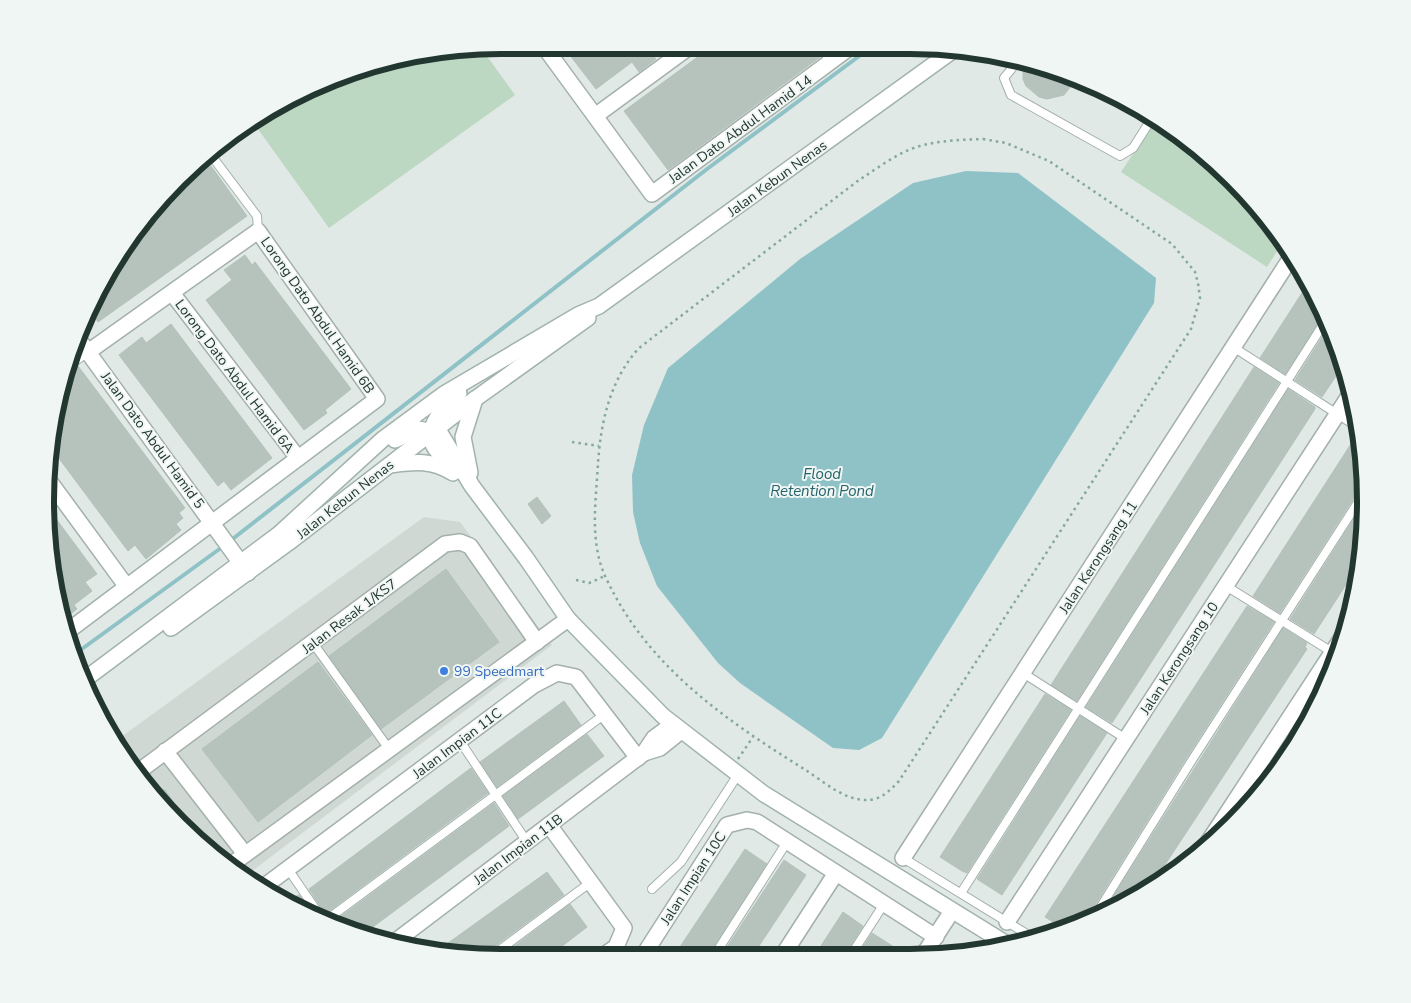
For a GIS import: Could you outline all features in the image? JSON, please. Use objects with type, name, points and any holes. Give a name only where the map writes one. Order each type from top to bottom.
[{"type":"street","points":[[550,54],[595,116],[675,54]]},
{"type":"street","name":"Jalan Dato Abdul Hamid 14","points":[[595,116],[652,194],[841,54]]},
{"type":"street","name":"Jalan Kebun Nenas","points":[[93,684],[245,568],[390,464],[475,399],[582,324],[599,306],[947,56]]},
{"type":"street","points":[[88,352],[258,231]]},
{"type":"street","name":"Lorong Dato Abdul Hamid 6B","points":[[258,231],[377,399],[298,458]]},
{"type":"street","name":"Jalan Kerongsang 11","points":[[902,858],[1024,673],[1288,263]]},
{"type":"street","name":"Lorong Dato Abdul Hamid 6A","points":[[172,293],[298,458]]},
{"type":"street","name":"Jalan Kebun Nenas","points":[[89,676],[223,576],[245,568],[258,551],[368,453],[444,394],[486,371],[578,315],[599,306]]},
{"type":"street","name":"Jalan Dato Abdul Hamid 5","points":[[83,345],[245,568]]},
{"type":"street","points":[[432,431],[436,419],[446,404],[486,371]]},
{"type":"street","points":[[472,486],[463,437],[475,399]]},
{"type":"street","name":"Jalan Kerongsang 10","points":[[1007,922],[1346,401]]},
{"type":"street","points":[[368,453],[408,432],[418,429],[432,431],[443,436],[472,486],[526,558],[568,620],[623,677],[677,727],[764,794],[1000,940]]},
{"type":"street","points":[[72,628],[298,458]]},
{"type":"street","points":[[390,464],[425,461],[436,464],[472,486]]},
{"type":"street","points":[[54,488],[128,587]]},
{"type":"street","points":[[227,542],[240,550],[258,551]]},
{"type":"street","points":[[223,576],[231,556],[227,542]]},
{"type":"street","name":"Jalan Resak 1/KS7","points":[[142,769],[445,544],[460,542],[470,546],[536,642]]},
{"type":"street","points":[[235,861],[568,620]]},
{"type":"street","points":[[1238,806],[1323,672]]},
{"type":"street","name":"Jalan Impian 11C","points":[[268,883],[534,685],[557,673],[576,677],[641,756]]},
{"type":"street","name":"Jalan Impian 11B","points":[[400,938],[641,756],[660,748],[677,727]]},
{"type":"street","points":[[165,751],[245,854]]},
{"type":"street","name":"Jalan Impian 10C","points":[[647,949],[727,825],[747,820],[757,822],[787,842]]},
{"type":"street","points":[[549,825],[624,928],[616,947],[613,949]]},
{"type":"street","points":[[787,842],[936,937]]},
{"type":"street","points":[[787,949],[836,873]]},
{"type":"street","points":[[928,948],[952,911]]},
{"type":"lane","points":[[825,54],[831,62]]},
{"type":"lane","points":[[1014,66],[1004,78],[1010,95],[1120,156],[1134,148],[1149,123]]},
{"type":"lane","points":[[214,158],[257,216],[258,231]]},
{"type":"lane","points":[[961,894],[1285,381],[1322,327]]},
{"type":"lane","points":[[1233,347],[1350,422]]},
{"type":"lane","points":[[77,360],[88,352]]},
{"type":"lane","points":[[1101,906],[1357,504]]},
{"type":"lane","points":[[1226,586],[1331,651]]},
{"type":"lane","points":[[314,643],[389,749]]},
{"type":"lane","points":[[1024,673],[1126,739]]},
{"type":"lane","points":[[331,915],[605,714]]},
{"type":"lane","points":[[460,740],[527,842]]},
{"type":"lane","points":[[652,889],[680,862],[735,770]]},
{"type":"lane","points":[[718,949],[787,842]]},
{"type":"lane","points":[[902,858],[1026,934]]},
{"type":"lane","points":[[288,869],[316,909]]},
{"type":"lane","points":[[501,949],[591,882]]},
{"type":"lane","points":[[856,949],[884,904]]},
{"type":"path","points":[[982,139],[1006,143],[1049,161],[1172,244],[1195,272],[1200,298],[1191,329],[899,781],[888,792],[876,798],[849,798],[753,737],[685,685],[659,658],[638,634],[605,576],[597,555],[594,525],[599,446],[604,412],[614,385],[626,362],[639,348],[859,180],[918,146],[941,141],[982,139]]},
{"type":"path","points":[[572,442],[599,446]]},
{"type":"path","points":[[576,580],[589,583],[605,576]]},
{"type":"path","points":[[735,770],[753,737]]},
{"type":"shaded area","points":[[424,517],[460,522],[552,645],[250,872],[206,838],[185,818],[146,774],[121,737]]},
{"type":"green space","points":[[486,55],[515,95],[329,228],[258,129],[285,110],[330,88],[386,69],[414,62],[443,58]]},
{"type":"green space","points":[[1152,125],[1182,146],[1226,185],[1246,206],[1279,249],[1267,267],[1121,172]]},
{"type":"water","name":"Flood Retention Pond","points":[[966,171],[1018,173],[1156,278],[1154,303],[882,738],[859,750],[833,748],[740,683],[718,663],[657,586],[640,543],[633,512],[632,475],[644,425],[668,368],[800,259],[913,183]]},
{"type":"building","points":[[569,54],[652,54],[656,59],[639,72],[632,62],[596,89]]},
{"type":"building","points":[[702,54],[818,54],[820,57],[668,170],[624,111]]},
{"type":"building","points":[[1023,68],[1072,85],[1064,95],[1047,99],[1039,97],[1026,86],[1023,79]]},
{"type":"building","points":[[211,166],[247,216],[98,322],[94,316],[100,303],[129,253],[165,206],[186,184]]},
{"type":"building","points":[[245,255],[252,265],[255,262],[351,389],[325,410],[327,413],[304,430],[206,300],[232,280],[224,270]]},
{"type":"building","points":[[1304,290],[1319,322],[1285,374],[1260,358]]},
{"type":"building","points":[[171,324],[272,458],[231,490],[224,481],[218,486],[119,355],[142,337],[146,343]]},
{"type":"building","points":[[1324,334],[1338,373],[1322,397],[1295,380]]},
{"type":"building","points":[[78,366],[185,508],[179,513],[183,518],[176,524],[181,530],[146,559],[135,545],[128,551],[57,455],[62,414],[75,367]]},
{"type":"building","points":[[1254,367],[1279,383],[1077,701],[1051,685]]},
{"type":"building","points":[[1288,389],[1315,407],[1315,409],[1112,723],[1086,707]]},
{"type":"building","points":[[1353,441],[1357,494],[1280,613],[1253,596]]},
{"type":"building","points":[[537,497],[551,516],[542,524],[528,504]]},
{"type":"building","points":[[1357,515],[1351,578],[1314,634],[1290,619]]},
{"type":"building","points":[[55,517],[97,574],[85,582],[92,591],[74,605],[77,609],[69,615],[62,589]]},
{"type":"building","points":[[446,569],[499,642],[381,729],[329,656]]},
{"type":"building","points":[[1247,606],[1274,622],[1092,910],[1056,924],[1045,917]]},
{"type":"building","points":[[1283,628],[1307,643],[1305,647],[1307,649],[1160,873],[1110,902]]},
{"type":"building","points":[[318,662],[372,735],[258,822],[202,749]]},
{"type":"building","points":[[1045,694],[1071,710],[967,873],[962,871],[940,857]]},
{"type":"building","points":[[564,701],[581,725],[497,787],[480,762]]},
{"type":"building","points":[[1080,716],[1107,733],[1002,895],[977,879]]},
{"type":"building","points":[[587,734],[604,756],[518,819],[503,796]]},
{"type":"building","points":[[471,768],[488,793],[326,913],[309,889]]},
{"type":"building","points":[[158,789],[165,790],[183,816]]},
{"type":"building","points":[[494,803],[509,826],[370,929],[339,918]]},
{"type":"building","points":[[745,849],[767,864],[712,949],[679,949]]},
{"type":"building","points":[[784,860],[806,875],[757,949],[726,949]]},
{"type":"building","points":[[547,872],[564,895],[492,949],[445,945]]},
{"type":"building","points":[[298,895],[300,896],[306,904],[303,903],[294,898]]},
{"type":"building","points":[[570,904],[587,927],[558,949],[511,949]]},
{"type":"building","points":[[843,912],[863,926],[849,949],[819,949]]},
{"type":"building","points":[[872,933],[897,949],[862,949]]},
{"type":"waterway","points":[[230,541],[707,169],[862,54]]},
{"type":"waterway","points":[[80,650],[225,545]]},
{"type":"place","name":"99 Speedmart","points":[[444,671]]}]
